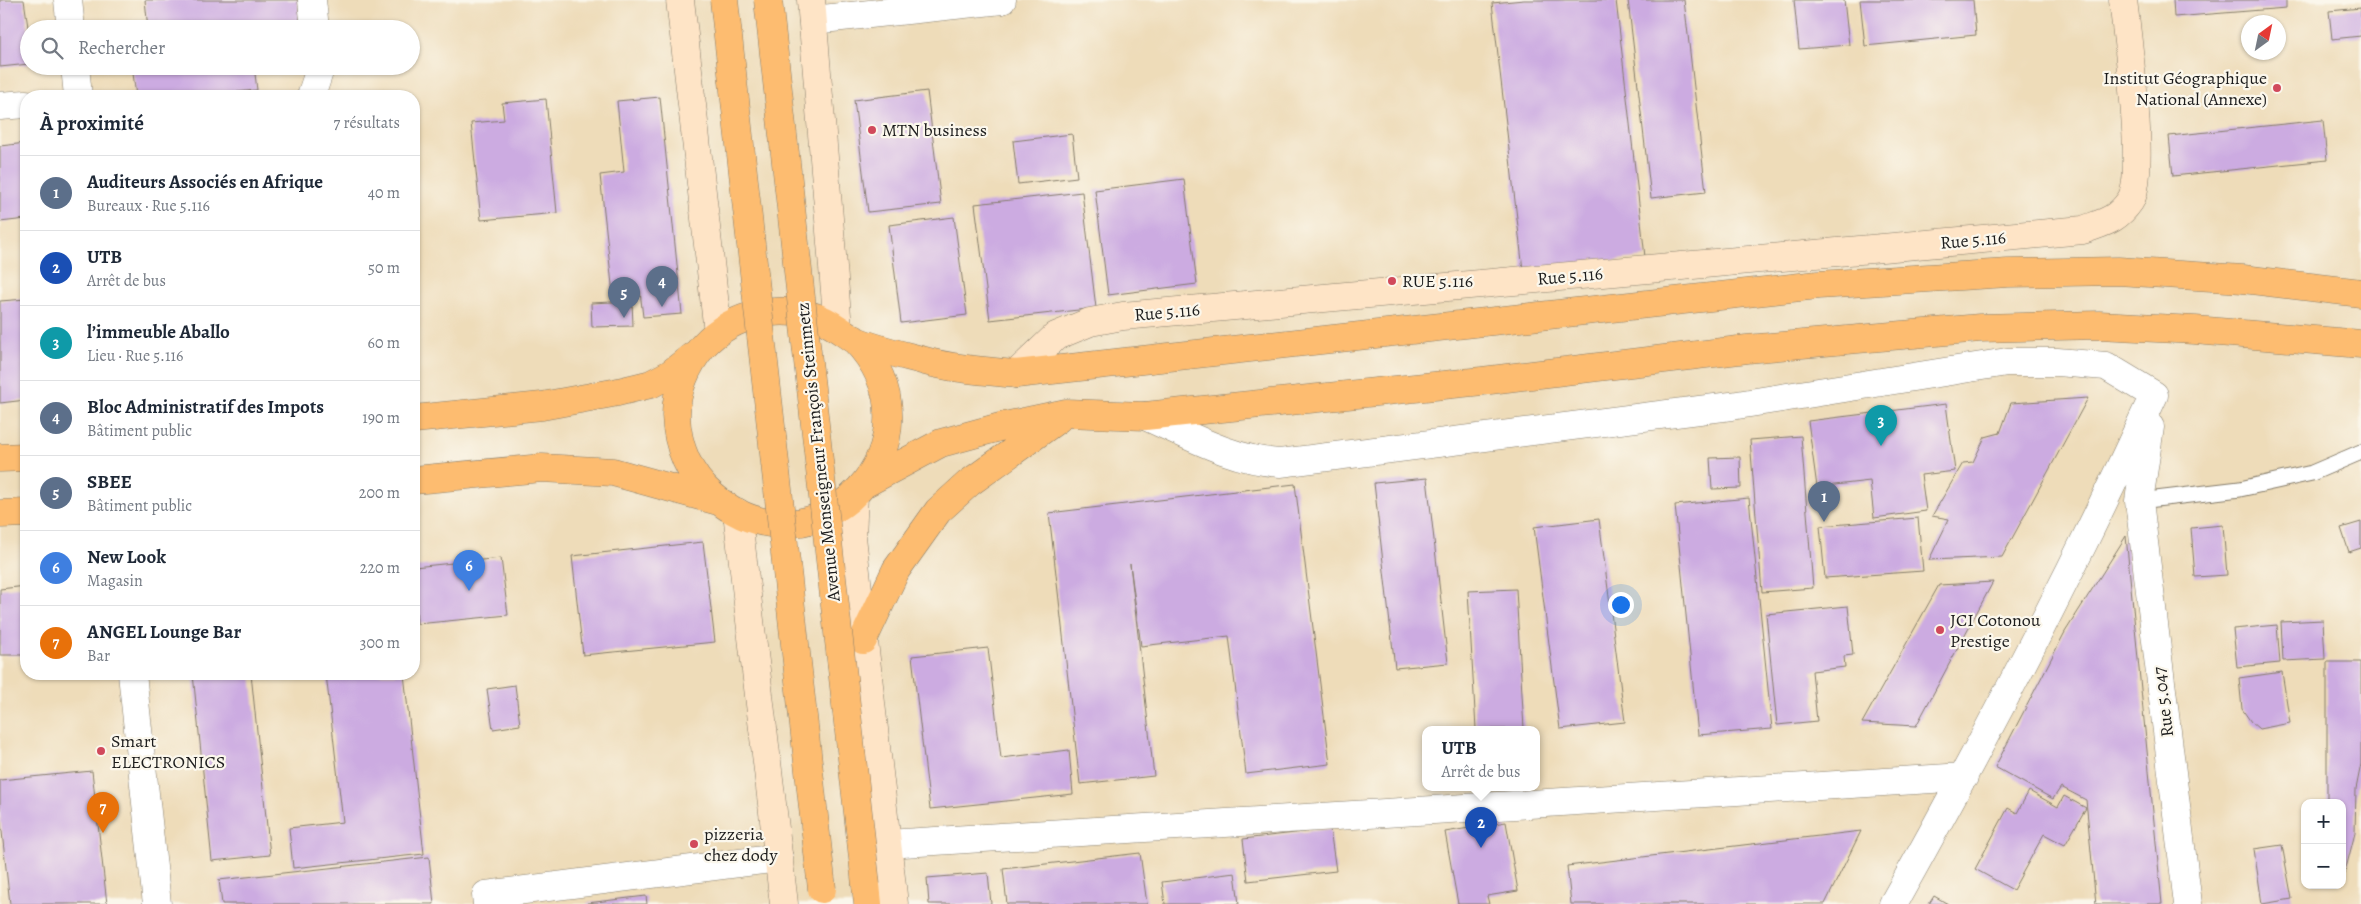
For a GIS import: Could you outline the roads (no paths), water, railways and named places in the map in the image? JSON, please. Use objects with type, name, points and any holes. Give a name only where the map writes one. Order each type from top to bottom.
[{"type":"main road","points":[[680,0],[718,332]]},
{"type":"main road","points":[[724,0],[823,896]]},
{"type":"main road","name":"Avenue Monseigneur François Steinmetz","points":[[768,0],[867,894]]},
{"type":"main road","name":"Rue 5.116","points":[[1016,374],[1056,336],[1090,322],[1123,316],[2083,230],[2116,218],[2131,199],[2137,172],[2135,110],[2123,0]]},
{"type":"main road","name":"Avenue Monseigneur François Steinmetz","points":[[812,10],[846,333]]},
{"type":"main road","points":[[420,418],[542,406],[651,384],[670,374],[697,353],[718,332],[743,318],[756,314],[784,311],[812,316],[846,333],[928,362],[1016,374],[1818,285],[2008,272],[2118,271],[2242,279],[2361,293]]},
{"type":"main road","points":[[859,489],[942,443],[1000,427],[1066,414],[1145,416],[1482,381],[1747,349],[1980,328],[2109,325],[2196,330],[2361,344]]},
{"type":"main road","points":[[420,479],[542,468],[613,472],[728,507],[761,520],[798,522],[823,515],[845,503],[859,489],[879,461],[888,423],[886,396],[877,371],[871,359],[846,333]]},
{"type":"main road","points":[[697,353],[683,378],[678,395],[677,428],[686,462],[706,490],[728,507],[784,904]]},
{"type":"main road","points":[[863,640],[896,570],[938,511],[969,483],[1066,414]]},
{"type":"main road","points":[[0,458],[20,457]]},
{"type":"main road","name":"Avenue Monseigneur François Steinmetz","points":[[859,489],[852,537],[894,904]]},
{"type":"main road","points":[[0,514],[20,513]]},
{"type":"street","points":[[68,0],[70,20]]},
{"type":"street","points":[[312,0],[314,20]]},
{"type":"street","points":[[812,10],[1002,0]]},
{"type":"street","points":[[76,75],[77,90]]},
{"type":"street","points":[[313,90],[318,75]]},
{"type":"street","points":[[0,106],[20,104]]},
{"type":"street","points":[[1145,416],[1237,456],[1257,462],[1280,464],[1731,406],[2007,362],[2057,362],[2106,366],[2154,395],[2099,515],[1964,777],[1892,904]]},
{"type":"street","name":"Rue 5.047","points":[[2154,395],[2139,501],[2188,904]]},
{"type":"street","points":[[133,680],[157,904]]},
{"type":"street","points":[[886,844],[1964,777]]},
{"type":"street","points":[[487,904],[486,896],[779,858]]},
{"type":"lane","points":[[2139,501],[2240,489],[2312,473],[2361,452]]},
{"type":"place","name":"Institut Géographique National (Annexe)","points":[[2277,88]]},
{"type":"place","name":"MTN business","points":[[872,130]]},
{"type":"place","name":"RUE 5.116","points":[[1392,281]]},
{"type":"place","name":"Bloc Administratif des Impots","points":[[662,307]]},
{"type":"place","name":"SBEE","points":[[624,318]]},
{"type":"place","name":"l’immeuble Aballo","points":[[1881,446]]},
{"type":"place","name":"Auditeurs Associés en Afrique","points":[[1824,522]]},
{"type":"place","name":"New Look","points":[[469,591]]},
{"type":"place","name":"JCI Cotonou Prestige","points":[[1940,630]]},
{"type":"place","name":"Smart ELECTRONICS","points":[[101,751]]},
{"type":"place","name":"ANGEL Lounge Bar","points":[[103,833]]},
{"type":"place","name":"pizzeria chez dody","points":[[694,844]]},
{"type":"place","name":"UTB","points":[[1481,848]]}]
